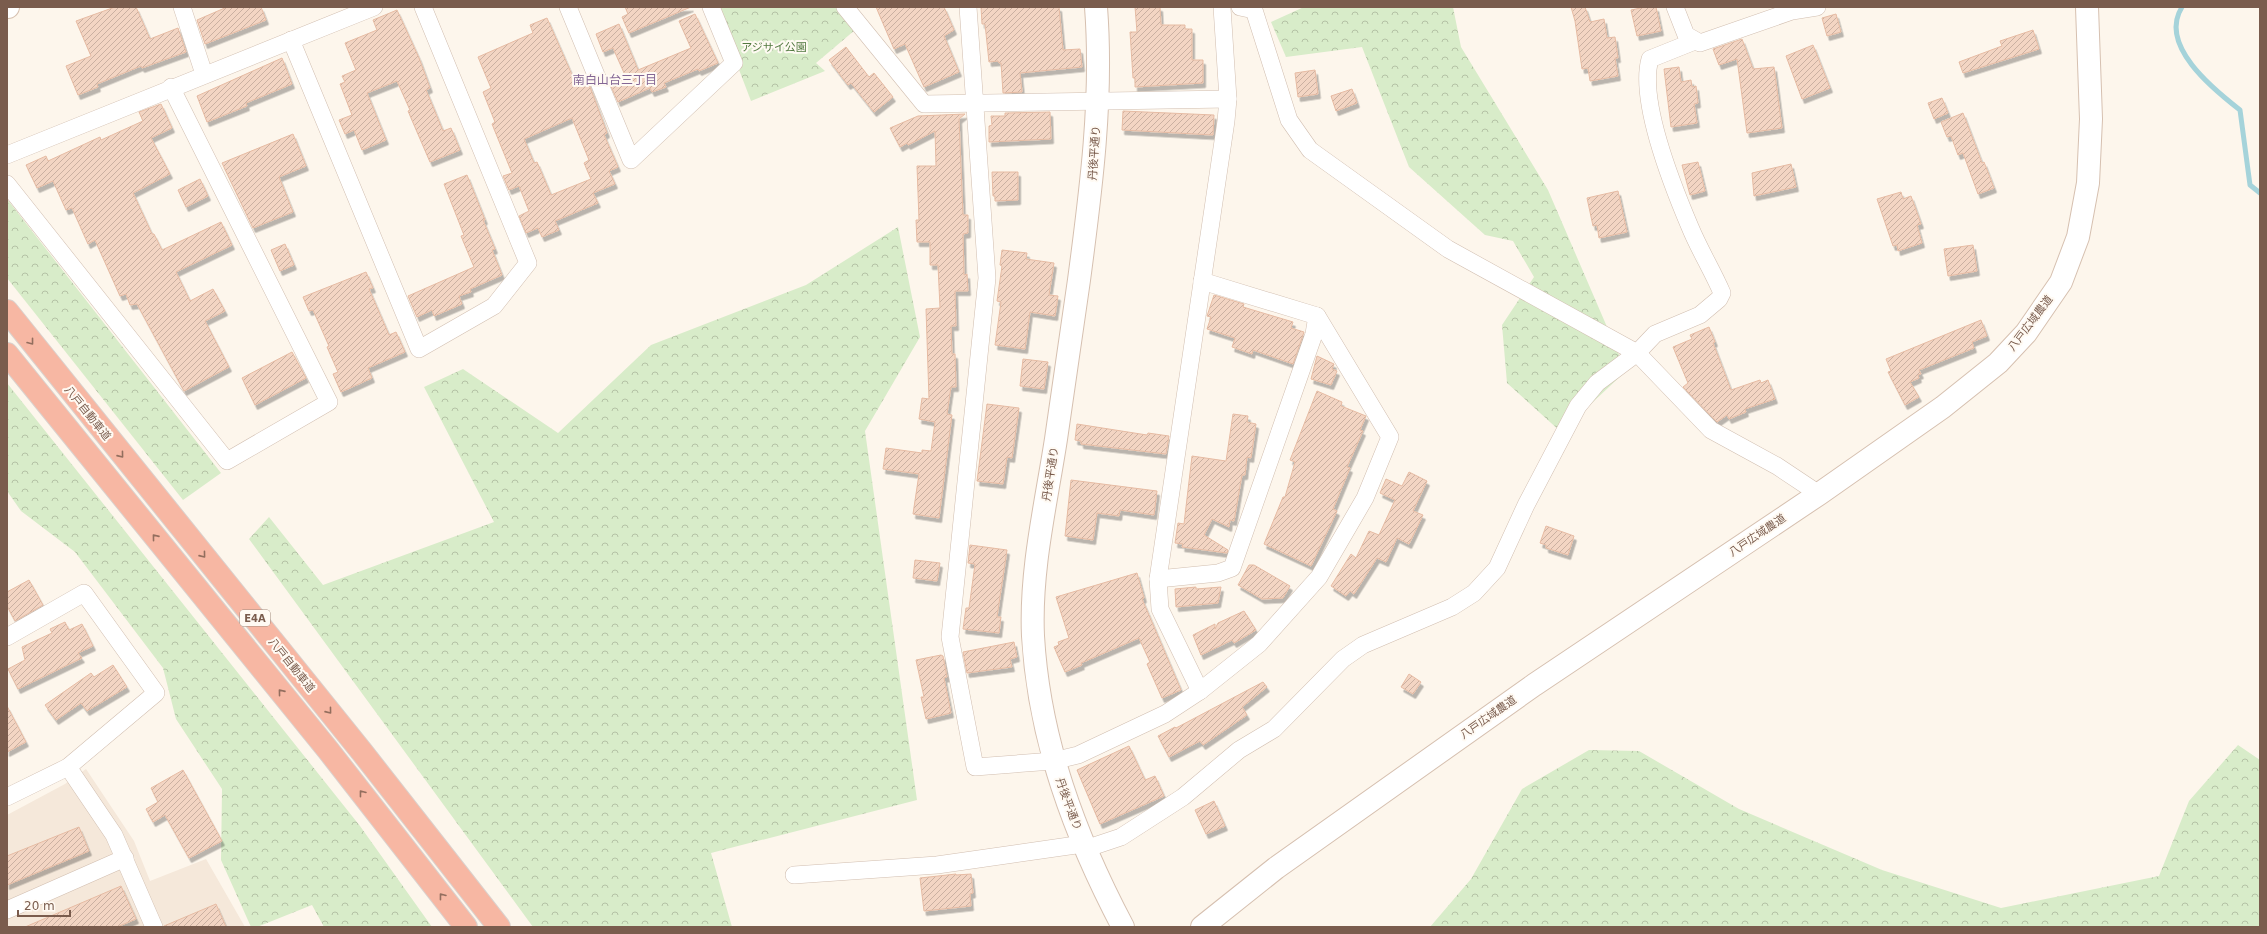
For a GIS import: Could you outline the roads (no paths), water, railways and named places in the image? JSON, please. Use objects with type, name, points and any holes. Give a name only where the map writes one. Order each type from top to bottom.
[{"type":"highway","name":"八戸自動車道","points":[[7,311],[362,752],[499,927]]},
{"type":"highway","name":"E4A","points":[[7,354],[328,750],[466,927]]},
{"type":"street","points":[[182,7],[204,74]]},
{"type":"street","points":[[7,155],[171,87],[374,7]]},
{"type":"street","points":[[291,40],[419,349],[494,306],[528,263],[423,7]]},
{"type":"street","points":[[568,7],[631,160],[734,63],[711,7]]},
{"type":"street","points":[[845,7],[924,104],[1228,99]]},
{"type":"street","points":[[968,7],[987,278],[950,637],[975,767],[1053,761],[1078,755],[1165,714],[1200,691],[1259,644],[1319,577],[1365,498],[1390,437],[1317,316],[1202,281]]},
{"type":"street","name":"丹後平通り","points":[[1096,7],[1097,101],[1092,183],[1036,567],[1033,634],[1040,701],[1053,761],[1084,846],[1123,927]]},
{"type":"street","points":[[1200,691],[1160,609],[1158,579],[1228,99],[1222,7]]},
{"type":"street","points":[[1675,7],[1686,35],[1700,43],[1792,11],[1817,7]]},
{"type":"street","name":"八戸広域農道","points":[[1202,927],[1276,868],[1534,685],[1819,494],[1943,407],[1998,364],[2026,333],[2061,282],[2078,237],[2088,183],[2091,119],[2087,7]]},
{"type":"street","points":[[1251,8],[1289,120],[1310,150],[1448,249],[1637,353],[1712,430],[1777,466],[1819,494]]},
{"type":"street","points":[[794,875],[937,865],[1084,846],[1121,837],[1183,797],[1239,750],[1274,729],[1343,659],[1363,645],[1452,607],[1474,593],[1497,568],[1526,506],[1578,406],[1597,383],[1637,353],[1655,334],[1700,315],[1719,299],[1722,293],[1710,264],[1690,227],[1651,114],[1648,84],[1650,59],[1695,41]]},
{"type":"street","points":[[7,184],[227,461],[329,402],[171,87]]},
{"type":"street","points":[[1158,579],[1218,573],[1232,568],[1314,334],[1317,316]]},
{"type":"street","points":[[7,637],[84,593],[156,693],[68,767],[7,797]]},
{"type":"street","points":[[68,767],[114,835],[154,927]]},
{"type":"street","points":[[7,910],[125,858]]},
{"type":"waterway","points":[[2182,7],[2176,21],[2177,36],[2183,51],[2203,78],[2240,110],[2250,185],[2260,193]]},
{"type":"district","name":"南白山台三丁目","points":[[615,80]]},
{"type":"park label","name":"アジサイ公園","points":[[774,47]]}]
